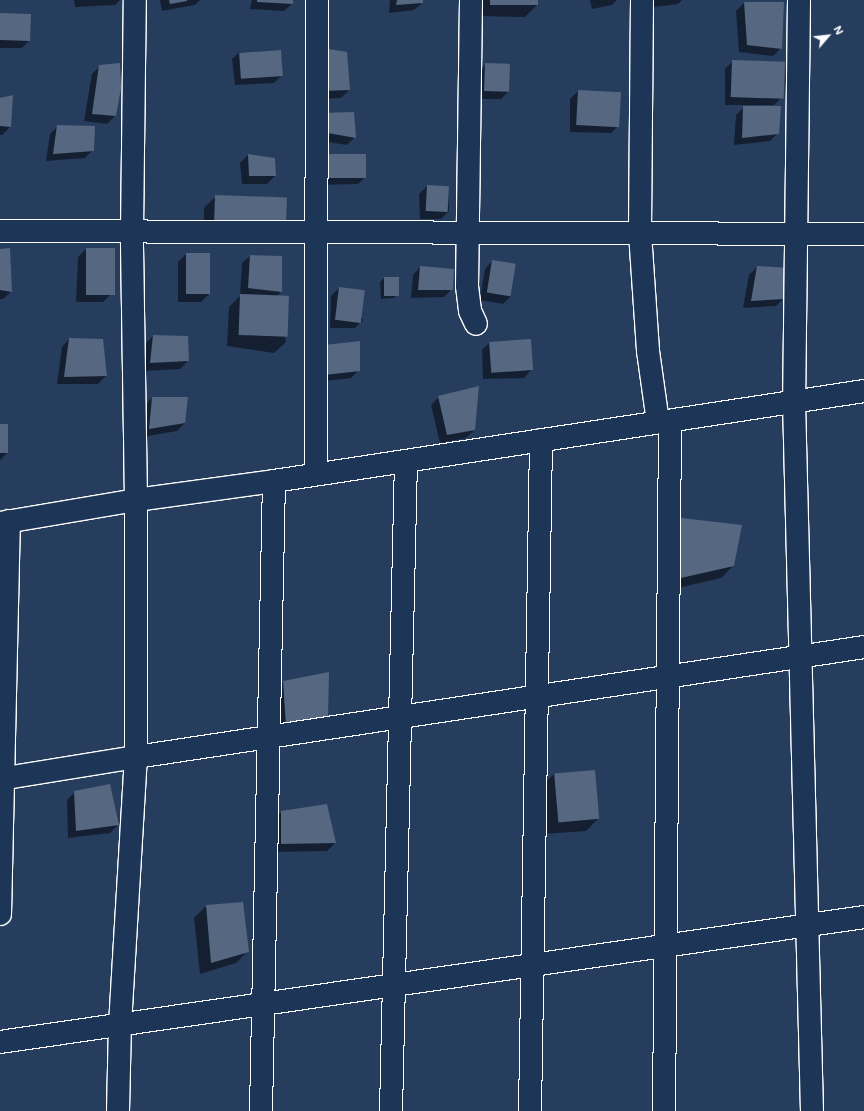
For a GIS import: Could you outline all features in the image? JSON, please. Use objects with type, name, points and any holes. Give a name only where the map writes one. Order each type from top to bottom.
[{"type":"street","points":[[118,1111],[120,1025],[136,757],[136,500],[132,231],[135,0]]},
{"type":"street","points":[[316,474],[317,0]]},
{"type":"street","points":[[471,0],[467,286],[470,311],[476,324]]},
{"type":"street","points":[[642,0],[640,233],[648,351],[664,421],[668,677],[664,1111]]},
{"type":"street","points":[[799,0],[794,401],[812,1111]]},
{"type":"street","points":[[0,231],[864,234]]},
{"type":"street","points":[[0,914],[5,522],[136,500],[274,481],[864,391]]},
{"type":"street","points":[[530,1111],[541,440]]},
{"type":"street","points":[[391,1111],[406,461]]},
{"type":"street","points":[[260,1111],[274,481]]},
{"type":"street","points":[[2,779],[136,757],[864,647]]},
{"type":"street","points":[[0,1042],[864,917]]},
{"type":"building","points":[[169,0],[187,0],[187,1],[170,4]]},
{"type":"building","points":[[257,0],[293,0],[293,4],[257,2]]},
{"type":"building","points":[[397,0],[423,0],[423,3],[396,5]]},
{"type":"building","points":[[490,0],[538,0],[538,5],[490,5]]},
{"type":"building","points":[[744,2],[784,2],[782,49],[747,45]]},
{"type":"building","points":[[0,13],[31,14],[30,41],[0,40]]},
{"type":"building","points":[[323,48],[347,52],[350,90],[322,91]]},
{"type":"building","points":[[281,50],[283,76],[241,79],[239,53]]},
{"type":"building","points":[[732,60],[785,62],[784,99],[731,97]]},
{"type":"building","points":[[120,63],[121,88],[116,116],[92,114],[99,65]]},
{"type":"building","points":[[485,63],[510,64],[509,92],[484,91]]},
{"type":"building","points":[[578,90],[621,92],[619,127],[576,125]]},
{"type":"building","points":[[13,95],[11,127],[0,126],[0,98]]},
{"type":"building","points":[[743,106],[781,106],[779,134],[742,138]]},
{"type":"building","points":[[354,112],[356,138],[322,132],[318,113]]},
{"type":"building","points":[[57,125],[95,126],[94,151],[53,154]]},
{"type":"building","points":[[248,154],[275,158],[276,176],[249,176]]},
{"type":"building","points":[[321,154],[366,154],[366,178],[321,178]]},
{"type":"building","points":[[427,185],[449,186],[448,212],[426,211]]},
{"type":"building","points":[[215,195],[287,198],[286,224],[214,222]]},
{"type":"building","points":[[10,248],[12,292],[0,290],[0,249]]},
{"type":"building","points":[[86,248],[115,248],[115,295],[86,295]]},
{"type":"building","points":[[186,253],[210,253],[210,294],[186,294]]},
{"type":"building","points":[[250,255],[282,256],[282,292],[248,288]]},
{"type":"building","points":[[492,260],[516,264],[511,296],[487,293]]},
{"type":"building","points":[[420,266],[454,269],[453,290],[418,290]]},
{"type":"building","points":[[757,266],[789,268],[785,299],[751,301]]},
{"type":"building","points":[[384,277],[399,277],[399,296],[384,296]]},
{"type":"building","points":[[339,287],[365,290],[361,323],[335,320]]},
{"type":"building","points":[[240,294],[289,296],[288,337],[239,335]]},
{"type":"building","points":[[153,335],[188,336],[189,361],[150,363]]},
{"type":"building","points":[[69,338],[103,339],[107,376],[64,377]]},
{"type":"building","points":[[531,339],[533,370],[491,373],[489,342]]},
{"type":"building","points":[[360,341],[360,371],[324,375],[324,345]]},
{"type":"building","points":[[479,386],[475,430],[447,435],[438,396]]},
{"type":"building","points":[[152,397],[188,397],[185,423],[149,429]]},
{"type":"building","points":[[0,424],[8,424],[8,453],[0,453]]},
{"type":"building","points":[[673,517],[742,525],[734,566],[672,580]]},
{"type":"building","points":[[329,672],[328,717],[286,726],[283,681]]},
{"type":"building","points":[[595,770],[599,819],[558,822],[554,774]]},
{"type":"building","points":[[110,784],[119,825],[76,831],[74,791]]},
{"type":"building","points":[[327,804],[336,843],[281,844],[281,811]]},
{"type":"building","points":[[243,902],[249,952],[211,963],[206,905]]}]
